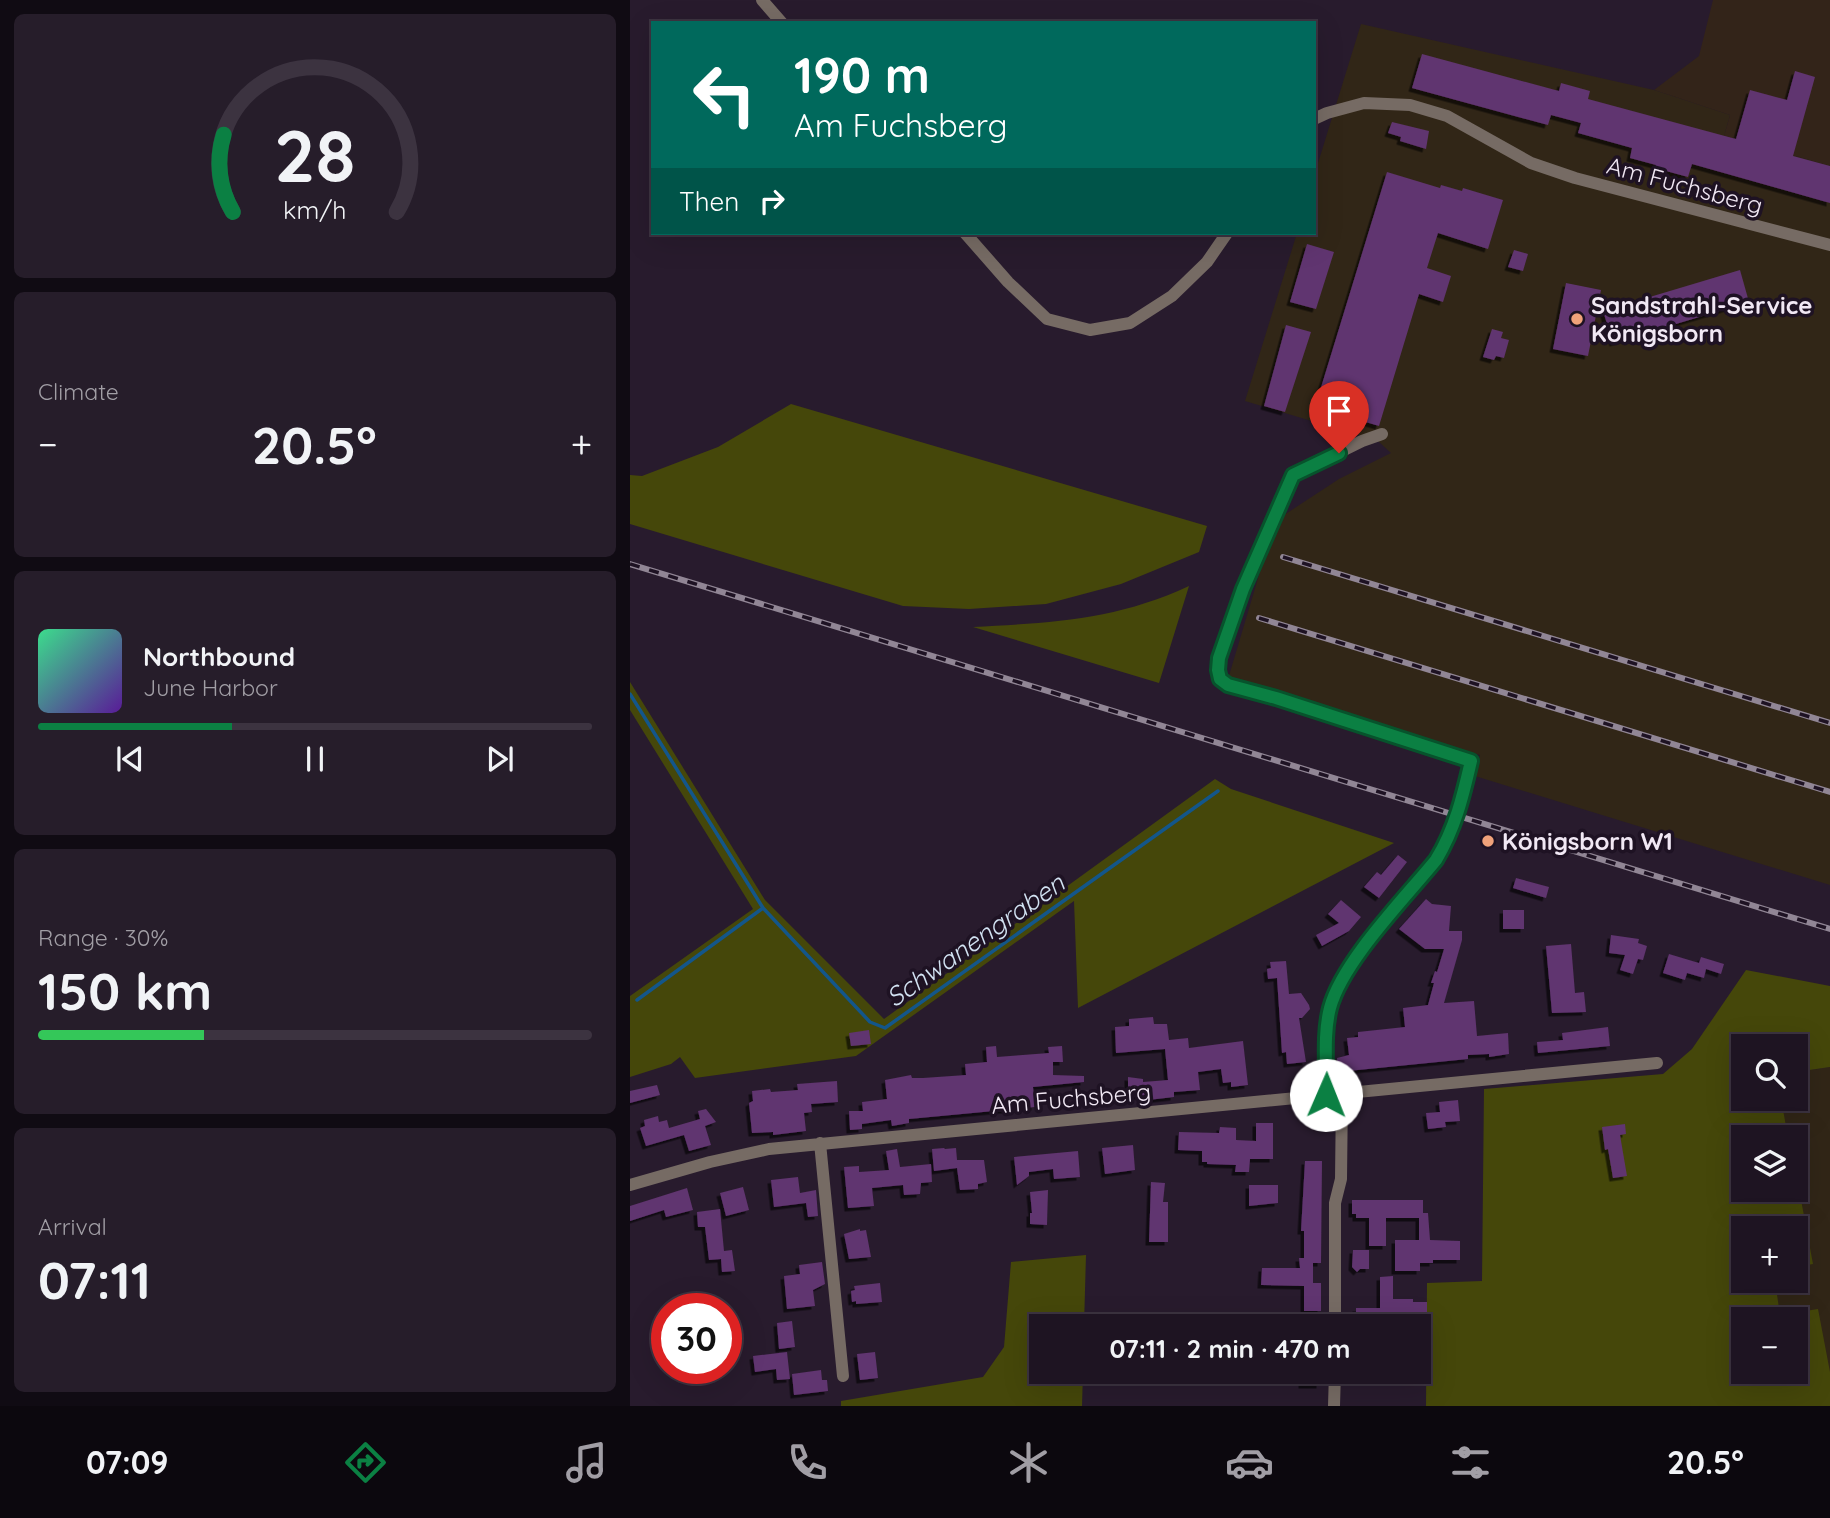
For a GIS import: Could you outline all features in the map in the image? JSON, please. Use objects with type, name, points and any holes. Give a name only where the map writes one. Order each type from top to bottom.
[{"type":"street","points":[[762,0],[780,21]]},
{"type":"street","name":"Am Fuchsberg","points":[[1316,118],[1364,103],[1410,105],[1447,116],[1531,163],[1575,178],[1830,245]]},
{"type":"street","points":[[967,235],[1007,282],[1047,318],[1090,330],[1130,323],[1172,296],[1207,262],[1226,235]]},
{"type":"street","points":[[1326,1095],[1328,1025],[1333,999],[1343,977],[1445,845],[1452,830],[1471,761],[1228,685],[1220,679],[1219,658],[1243,589],[1293,475],[1382,434]]},
{"type":"street","name":"Am Fuchsberg","points":[[630,1185],[754,1151],[820,1143],[1657,1063]]},
{"type":"street","points":[[1335,1314],[1335,1203],[1341,1179],[1342,1093]]},
{"type":"street","points":[[820,1143],[843,1376]]},
{"type":"street","points":[[1334,1406],[1335,1384]]},
{"type":"shaded area","points":[[1713,0],[1830,0],[1830,166],[1724,136],[1730,115],[1654,90],[1699,56]]},
{"type":"shaded area","points":[[1361,24],[1654,90],[1730,115],[1724,136],[1830,166],[1830,885],[1475,776],[1480,755],[1228,679],[1265,555],[1281,517],[1339,479],[1391,453],[1378,441],[1245,401],[1296,235],[1316,235],[1316,170]]},
{"type":"shaded area","points":[[791,404],[1207,526],[1199,552],[1121,584],[1046,604],[969,609],[903,606],[630,524],[630,475],[642,476],[718,447]]},
{"type":"shaded area","points":[[1189,586],[1159,683],[973,627],[1083,618],[1135,606]]},
{"type":"shaded area","points":[[630,682],[765,900],[884,1019],[1215,779],[1231,789],[1394,843],[1078,1008],[1074,901],[856,1056],[695,1078],[680,1057],[671,1064],[630,1077],[630,996],[753,909],[630,710]]},
{"type":"shaded area","points":[[1746,970],[1830,986],[1830,1067],[1808,1070],[1808,1034],[1731,1034],[1731,1111],[1783,1111],[1786,1125],[1731,1125],[1731,1202],[1801,1202],[1804,1216],[1731,1216],[1731,1293],[1777,1293],[1779,1307],[1731,1307],[1731,1384],[1808,1384],[1808,1311],[1818,1309],[1830,1372],[1830,1406],[1426,1406],[1426,1384],[1431,1384],[1431,1314],[1427,1314],[1427,1283],[1482,1281],[1484,1089],[1663,1074],[1692,1049]]},
{"type":"shaded area","points":[[1830,1067],[1830,1406],[1808,1384],[1808,1307],[1742,1307],[1742,1293],[1808,1293],[1808,1216],[1737,1216],[1736,1202],[1808,1202],[1808,1125],[1732,1123],[1738,1111],[1808,1111],[1808,1070]]},
{"type":"shaded area","points":[[1808,1237],[1813,1264],[1808,1265]]},
{"type":"shaded area","points":[[1086,1255],[1084,1314],[1029,1314],[1029,1384],[1083,1384],[1082,1406],[841,1406],[841,1401],[983,1377],[1004,1347],[1011,1262]]},
{"type":"building","points":[[1422,54],[1559,91],[1561,83],[1590,91],[1588,99],[1736,139],[1750,90],[1787,100],[1795,71],[1815,77],[1793,156],[1830,166],[1830,203],[1692,164],[1688,177],[1655,168],[1656,165],[1630,158],[1632,148],[1578,133],[1581,123],[1551,115],[1548,125],[1412,88]]},
{"type":"building","points":[[1392,122],[1429,131],[1426,149],[1400,141],[1401,137],[1388,133]]},
{"type":"building","points":[[1387,172],[1440,188],[1441,185],[1462,191],[1463,188],[1503,200],[1488,249],[1438,233],[1427,268],[1451,276],[1443,302],[1419,294],[1379,426],[1315,407]]},
{"type":"building","points":[[1307,244],[1334,252],[1316,309],[1290,302]]},
{"type":"building","points":[[1514,250],[1528,254],[1523,271],[1508,267]]},
{"type":"building","points":[[1740,270],[1749,302],[1613,343],[1603,311]]},
{"type":"building","name":"Sandstrahl-Service Königsborn","points":[[1566,283],[1601,290],[1588,356],[1553,349]]},
{"type":"building","points":[[1286,325],[1311,332],[1285,412],[1264,406]]},
{"type":"building","points":[[1492,329],[1503,332],[1501,338],[1509,340],[1504,358],[1496,356],[1494,360],[1483,357]]},
{"type":"building","points":[[1398,855],[1407,862],[1379,898],[1364,887],[1377,872],[1381,875]]},
{"type":"building","points":[[1516,878],[1549,887],[1546,898],[1513,888]]},
{"type":"building","points":[[1426,899],[1432,904],[1451,906],[1449,931],[1462,931],[1462,940],[1444,1003],[1474,1001],[1477,1036],[1508,1033],[1509,1054],[1489,1057],[1489,1054],[1468,1055],[1468,1059],[1338,1072],[1337,1058],[1349,1055],[1347,1038],[1358,1037],[1358,1032],[1405,1027],[1403,1008],[1428,1005],[1434,983],[1431,983],[1444,949],[1425,949],[1399,929]]},
{"type":"building","points":[[1341,900],[1361,917],[1349,931],[1322,946],[1316,935],[1339,923],[1328,914]]},
{"type":"building","points":[[1503,910],[1524,910],[1524,929],[1503,929]]},
{"type":"building","points":[[1611,935],[1639,939],[1638,943],[1647,946],[1643,960],[1638,959],[1633,974],[1620,970],[1625,955],[1609,953]]},
{"type":"building","points":[[1571,944],[1575,993],[1584,992],[1586,1012],[1552,1013],[1546,946]]},
{"type":"building","points":[[1669,954],[1699,963],[1701,957],[1724,964],[1721,974],[1706,969],[1704,978],[1687,973],[1685,980],[1663,973]]},
{"type":"building","points":[[1286,961],[1289,994],[1301,993],[1310,1009],[1299,1018],[1306,1062],[1287,1064],[1286,1052],[1282,1053],[1277,978],[1268,979],[1267,969],[1271,968],[1270,962]]},
{"type":"building","points":[[1153,1017],[1154,1024],[1167,1024],[1169,1040],[1188,1038],[1189,1048],[1243,1041],[1248,1085],[1231,1087],[1231,1082],[1223,1083],[1221,1069],[1198,1072],[1200,1090],[1174,1092],[1174,1097],[1148,1100],[1145,1095],[1128,1097],[1128,1077],[1143,1079],[1143,1082],[1168,1080],[1165,1049],[1116,1053],[1115,1027],[1129,1026],[1129,1019]]},
{"type":"building","points":[[1608,1027],[1610,1046],[1538,1053],[1537,1042],[1563,1040],[1562,1033]]},
{"type":"building","points":[[869,1030],[871,1044],[851,1046],[849,1033]]},
{"type":"building","points":[[996,1046],[997,1057],[1049,1053],[1048,1047],[1062,1046],[1063,1062],[1053,1062],[1053,1075],[1084,1076],[1084,1082],[1033,1087],[1035,1107],[909,1119],[909,1123],[892,1126],[891,1120],[862,1124],[862,1129],[850,1130],[849,1111],[863,1111],[862,1102],[887,1099],[885,1080],[911,1075],[912,1078],[923,1078],[966,1075],[965,1064],[987,1062],[986,1047]]},
{"type":"building","points":[[837,1081],[838,1102],[811,1104],[812,1112],[804,1113],[806,1131],[773,1135],[773,1132],[752,1133],[749,1103],[753,1101],[752,1091],[798,1090],[797,1084]]},
{"type":"building","points":[[657,1085],[660,1095],[630,1103],[630,1091]]},
{"type":"building","points":[[1458,1100],[1460,1121],[1445,1122],[1446,1127],[1428,1129],[1426,1113],[1440,1112],[1439,1102]]},
{"type":"building","points":[[706,1109],[716,1122],[705,1126],[711,1145],[689,1151],[684,1135],[646,1146],[640,1128],[645,1126],[644,1120],[658,1116],[659,1122],[667,1120],[669,1128],[700,1119],[698,1111]]},
{"type":"building","points":[[1256,1123],[1273,1123],[1273,1159],[1250,1159],[1249,1172],[1235,1172],[1236,1165],[1202,1162],[1202,1151],[1178,1150],[1179,1132],[1219,1133],[1220,1127],[1236,1128],[1236,1140],[1256,1141]]},
{"type":"building","points":[[1625,1124],[1626,1134],[1620,1135],[1627,1176],[1613,1178],[1602,1127]]},
{"type":"building","points":[[1133,1145],[1135,1170],[1105,1174],[1102,1148]]},
{"type":"building","points":[[956,1148],[957,1160],[984,1160],[987,1182],[978,1184],[978,1189],[960,1190],[957,1168],[934,1171],[932,1149]]},
{"type":"building","points":[[897,1149],[900,1167],[931,1164],[932,1182],[921,1183],[920,1194],[904,1195],[903,1185],[872,1188],[874,1206],[848,1208],[844,1167],[859,1166],[859,1172],[889,1170],[886,1151]]},
{"type":"building","points":[[1078,1151],[1080,1177],[1054,1179],[1053,1169],[1029,1172],[1029,1176],[1017,1185],[1014,1157]]},
{"type":"building","points":[[1305,1161],[1322,1161],[1321,1263],[1313,1263],[1313,1283],[1321,1283],[1321,1311],[1304,1311],[1304,1286],[1261,1285],[1262,1268],[1300,1268],[1299,1258],[1304,1258],[1304,1231],[1301,1231]]},
{"type":"building","points":[[798,1177],[800,1193],[816,1190],[818,1216],[808,1217],[806,1203],[774,1207],[771,1180]]},
{"type":"building","points":[[1151,1182],[1165,1183],[1163,1202],[1168,1202],[1168,1242],[1149,1242]]},
{"type":"building","points":[[1249,1185],[1278,1185],[1278,1203],[1249,1206]]},
{"type":"building","points":[[743,1187],[749,1210],[726,1216],[720,1193]]},
{"type":"building","points":[[687,1188],[693,1210],[666,1217],[664,1210],[630,1221],[630,1206]]},
{"type":"building","points":[[1048,1190],[1047,1225],[1030,1224],[1030,1192]]},
{"type":"building","points":[[1352,1200],[1423,1200],[1423,1213],[1428,1213],[1430,1240],[1460,1241],[1460,1260],[1433,1260],[1433,1263],[1420,1263],[1420,1271],[1395,1271],[1395,1240],[1419,1240],[1419,1218],[1386,1218],[1386,1246],[1369,1246],[1369,1218],[1356,1218],[1356,1214],[1352,1214]]},
{"type":"building","points":[[720,1209],[724,1251],[732,1250],[735,1271],[722,1272],[721,1259],[709,1260],[705,1227],[698,1227],[697,1212]]},
{"type":"building","points":[[866,1230],[871,1257],[849,1259],[844,1234]]},
{"type":"building","points":[[1353,1250],[1369,1250],[1369,1269],[1360,1269],[1357,1272],[1352,1267]]},
{"type":"building","points":[[822,1262],[825,1284],[813,1290],[815,1306],[787,1309],[784,1276],[800,1274],[799,1265]]},
{"type":"building","points":[[1393,1276],[1393,1299],[1427,1302],[1427,1314],[1356,1314],[1356,1308],[1380,1308],[1380,1277]]},
{"type":"building","points":[[880,1283],[882,1302],[852,1302],[851,1291],[855,1290],[854,1286]]},
{"type":"building","points":[[792,1321],[795,1347],[779,1349],[777,1323]]},
{"type":"building","points":[[787,1352],[790,1379],[777,1380],[776,1369],[755,1372],[753,1356]]},
{"type":"building","points":[[875,1352],[878,1378],[860,1380],[857,1354]]},
{"type":"building","points":[[821,1370],[822,1380],[827,1380],[828,1391],[794,1395],[792,1374]]},
{"type":"waterway","points":[[630,694],[763,908]]},
{"type":"waterway","name":"Schwanengraben","points":[[637,1000],[763,908],[870,1022],[885,1028],[1218,791]]},
{"type":"railway","points":[[1283,557],[1830,723]]},
{"type":"railway","points":[[630,564],[1830,929]]},
{"type":"railway","points":[[1259,618],[1830,792]]},
{"type":"place","name":"Sandstrahl-Service Königsborn","points":[[1577,319]]},
{"type":"place","name":"Königsborn W1","points":[[1488,841]]},
{"type":"route","points":[[1326,1095],[1328,1025],[1333,999],[1343,977],[1445,845],[1452,830],[1471,761],[1228,685],[1220,679],[1219,658],[1243,589],[1293,475],[1339,453]]}]
